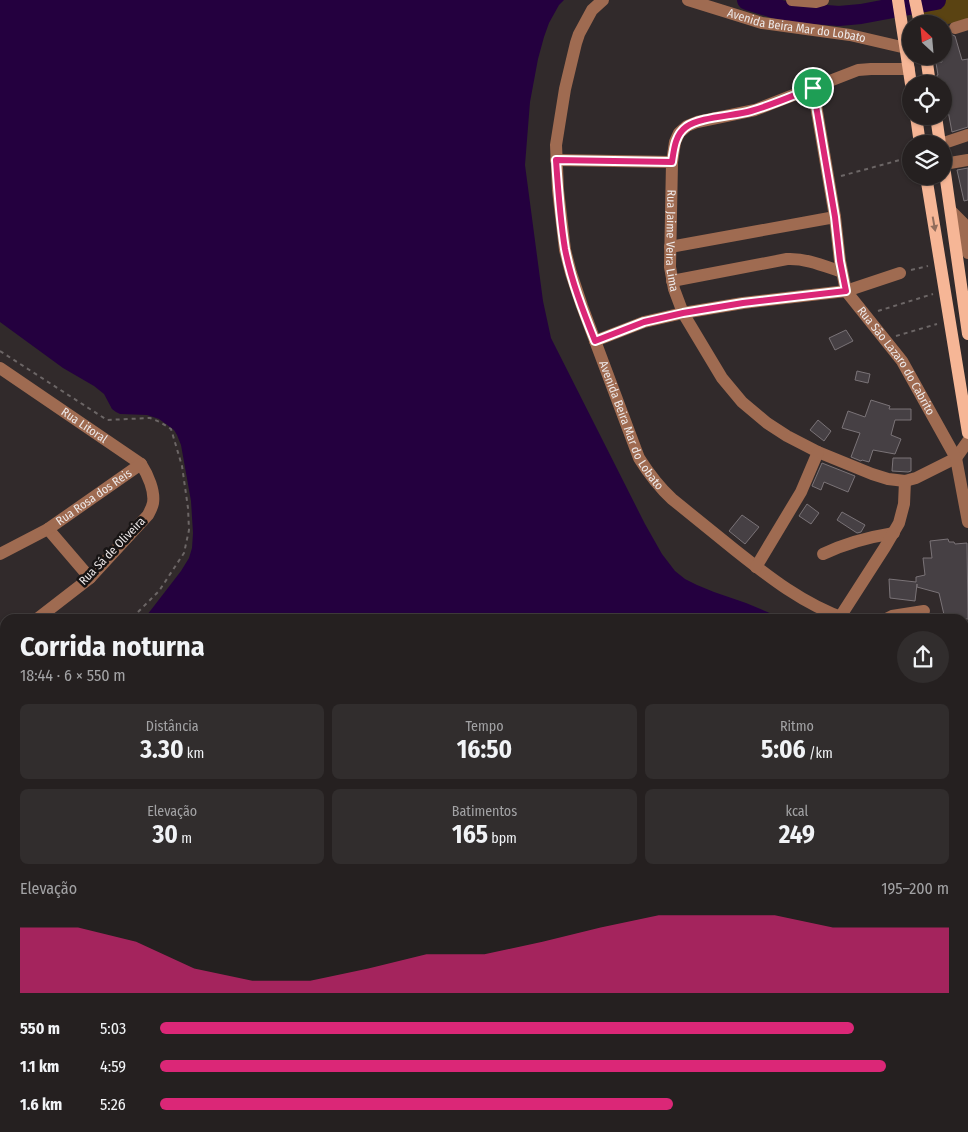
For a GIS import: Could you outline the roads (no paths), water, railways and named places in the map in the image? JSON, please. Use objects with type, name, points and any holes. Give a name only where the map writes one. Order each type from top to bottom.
[{"type":"main road","points":[[898,0],[902,25]]},
{"type":"main road","points":[[915,0],[918,15]]},
{"type":"main road","points":[[908,65],[910,75]]},
{"type":"main road","points":[[927,185],[968,433]]},
{"type":"main road","points":[[947,185],[967,312],[968,334]]},
{"type":"street","name":"Avenida Beira Mar do Lobato","points":[[604,0],[592,10],[576,42],[563,100],[556,145],[565,250],[595,341],[639,458],[659,487],[756,567],[790,592],[834,614]]},
{"type":"street","name":"Avenida Beira Mar do Lobato","points":[[688,0],[762,23],[902,43]]},
{"type":"street","points":[[792,0],[816,2],[823,0]]},
{"type":"street","points":[[955,28],[968,24]]},
{"type":"street","name":"Rua Jaime Veira Lima","points":[[909,69],[862,69],[751,111],[697,122],[687,126],[679,133],[675,142],[672,162],[670,248],[672,280],[683,313],[722,378],[742,402],[786,436],[818,452],[872,474],[888,479],[905,481],[922,476],[956,458],[968,441]]},
{"type":"street","name":"Rua São Lazaro do Cabrito","points":[[813,88],[846,291],[902,361],[956,458],[968,522]]},
{"type":"street","points":[[952,140],[968,135]]},
{"type":"street","points":[[556,160],[672,162]]},
{"type":"street","points":[[952,163],[968,160]]},
{"type":"street","points":[[951,211],[963,223],[968,253]]},
{"type":"street","points":[[670,248],[835,217]]},
{"type":"street","points":[[672,280],[795,258],[842,272]]},
{"type":"street","points":[[595,341],[644,322],[683,313],[743,303],[846,291],[900,274]]},
{"type":"street","name":"Rua Litoral","points":[[2,374],[141,464]]},
{"type":"street","points":[[756,567],[801,492],[818,452]]},
{"type":"street","name":"Rua Sá de Oliveira","points":[[43,614],[90,578],[148,515],[152,507],[153,496],[141,464]]},
{"type":"street","name":"Rua Rosa dos Reis","points":[[0,554],[48,529],[141,464]]},
{"type":"street","points":[[845,614],[894,533],[902,516],[905,481]]},
{"type":"street","name":"Rua Rosa dos Reis","points":[[48,529],[90,578]]},
{"type":"street","points":[[823,554],[853,542],[894,533]]},
{"type":"street","points":[[905,614],[924,611]]},
{"type":"waterway","points":[[747,0],[788,12],[839,16],[861,14],[936,0]]}]
